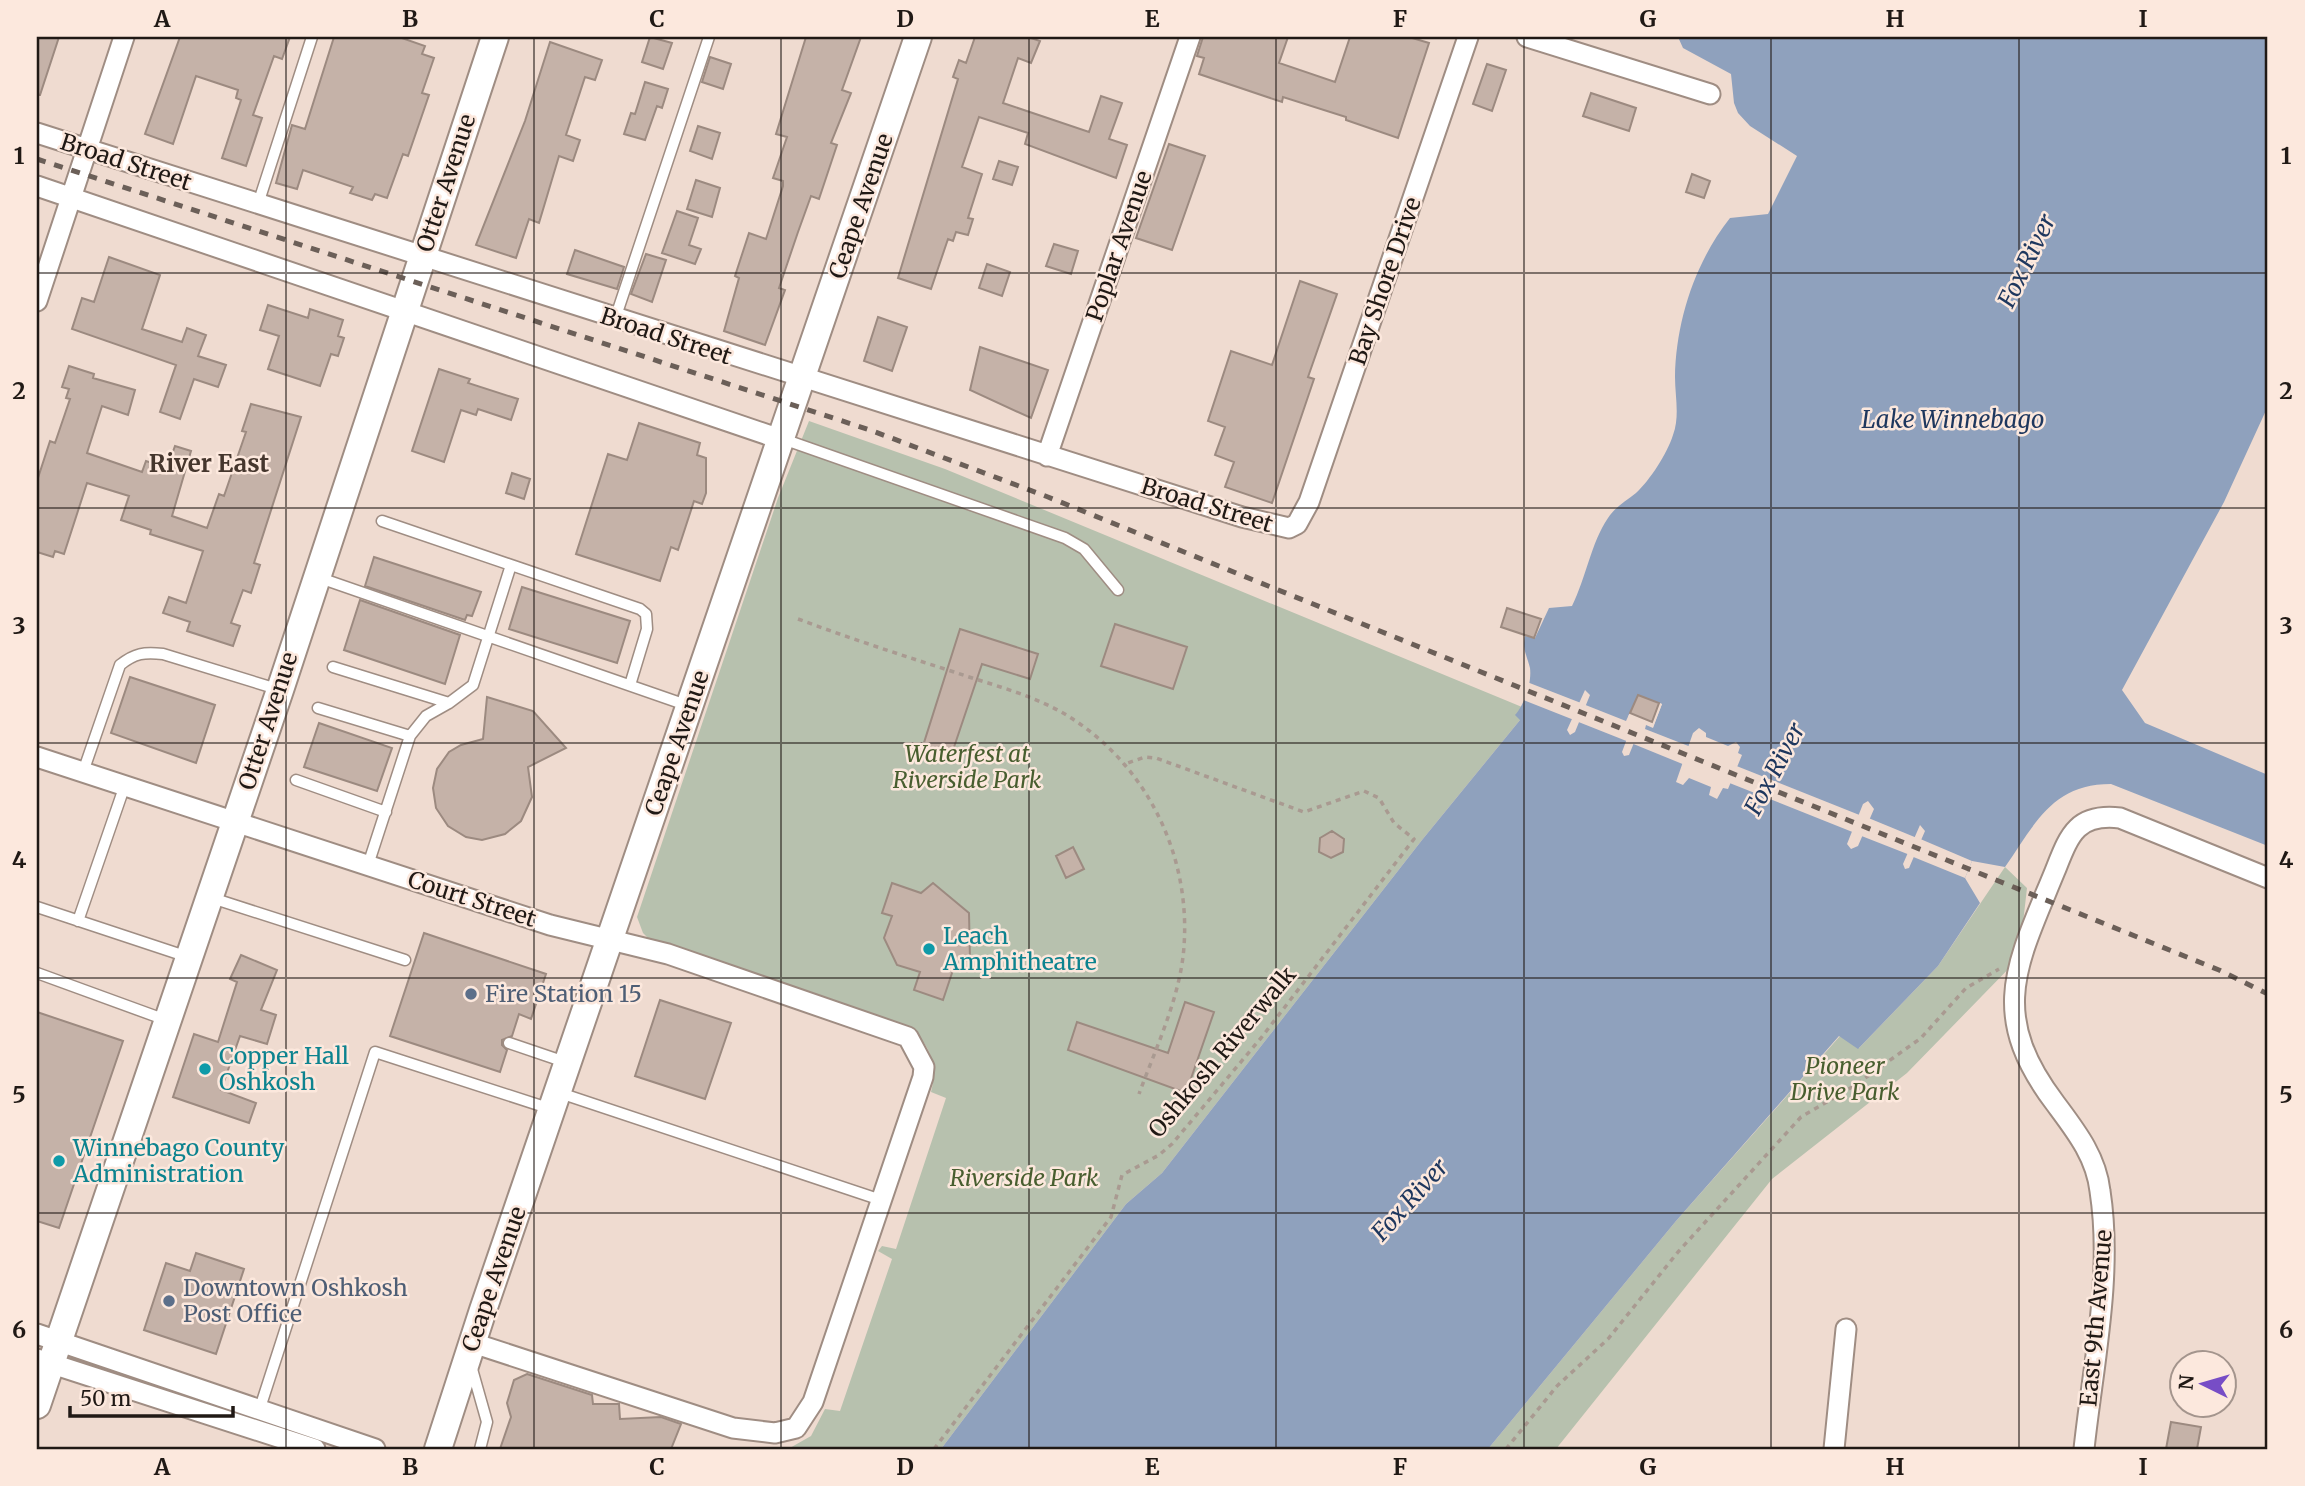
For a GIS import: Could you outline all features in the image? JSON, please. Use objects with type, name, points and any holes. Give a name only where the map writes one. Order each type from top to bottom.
[{"type":"street","points":[[37,301],[124,37]]},
{"type":"street","name":"Otter Avenue","points":[[37,1405],[45,1349],[166,1020],[280,690],[495,37]]},
{"type":"street","name":"Ceape Avenue","points":[[439,1449],[918,37]]},
{"type":"street","name":"Poplar Avenue","points":[[1047,456],[1190,37]]},
{"type":"street","name":"Bay Shore Drive","points":[[1297,524],[1308,502],[1468,37]]},
{"type":"street","points":[[1527,37],[1710,94]]},
{"type":"street","name":"Broad Street","points":[[37,133],[1047,456],[1268,524],[1289,528],[1297,524]]},
{"type":"street","points":[[37,186],[780,439]]},
{"type":"street","name":"Court Street","points":[[37,757],[551,925],[668,954],[908,1037],[924,1067],[923,1077],[881,1200]]},
{"type":"street","name":"East 9th Avenue","points":[[2084,1449],[2106,1241],[2100,1187],[2085,1145],[2034,1075],[2018,1038],[2013,1003],[2019,958],[2068,837],[2089,819],[2103,816],[2120,818],[2268,877]]},
{"type":"street","points":[[471,1349],[733,1427],[767,1433],[788,1431],[804,1419],[813,1402],[881,1200]]},
{"type":"street","points":[[1834,1449],[1846,1329]]},
{"type":"street","points":[[45,1349],[260,1409],[375,1449]]},
{"type":"street","points":[[45,1349],[315,1449]]},
{"type":"lane","points":[[258,204],[312,37]]},
{"type":"lane","points":[[614,319],[709,37]]},
{"type":"lane","points":[[780,439],[1065,538],[1084,550],[1118,590]]},
{"type":"lane","points":[[382,521],[639,609],[646,614],[647,629],[630,685]]},
{"type":"lane","points":[[368,865],[410,736],[425,716],[449,703],[473,685],[510,565]]},
{"type":"lane","points":[[315,577],[690,706]]},
{"type":"lane","points":[[83,772],[120,665],[143,652],[163,653],[280,690]]},
{"type":"lane","points":[[333,667],[449,703]]},
{"type":"lane","points":[[318,708],[410,736]]},
{"type":"lane","points":[[296,780],[386,812]]},
{"type":"lane","points":[[78,920],[125,785]]},
{"type":"lane","points":[[209,897],[405,960]]},
{"type":"lane","points":[[37,907],[188,957]]},
{"type":"lane","points":[[37,973],[166,1020]]},
{"type":"lane","points":[[509,1043],[569,1063]]},
{"type":"lane","points":[[253,1428],[375,1052],[556,1101],[881,1200]]},
{"type":"lane","points":[[471,1349],[487,1422],[480,1449]]},
{"type":"path","points":[[797,619],[1034,699],[1076,722],[1125,764],[1157,812],[1171,844],[1181,884],[1184,926],[1183,958],[1176,989],[1139,1094]]},
{"type":"path","name":"Oshkosh Riverwalk","points":[[934,1449],[1111,1217],[1122,1175],[1159,1155],[1172,1144],[1261,1038],[1414,839],[1395,822],[1379,798],[1364,791],[1304,812],[1156,758],[1145,757],[1125,764]]},
{"type":"path","points":[[1506,1449],[1557,1387],[1608,1339],[1678,1252],[1801,1117],[1854,1086],[1921,1038],[1966,988],[2019,958]]},
{"type":"green space","name":"Waterfest at Riverside Park","points":[[809,421],[945,469],[1522,707],[1520,720],[1422,840],[1162,1173],[1126,1204],[941,1449],[788,1449],[811,1436],[825,1409],[840,1411],[892,1259],[878,1251],[882,1246],[896,1249],[946,1098],[931,1092],[934,1076],[927,1047],[917,1034],[651,941],[643,933],[637,917],[778,498]]},
{"type":"green space","name":"Pioneer Drive Park","points":[[2005,867],[2027,888],[2019,958],[1907,1073],[1772,1179],[1556,1449],[1488,1449],[1676,1221],[1840,1036],[1859,1048],[1938,966]]},
{"type":"water","points":[[1678,37],[2268,37],[2268,406],[2224,502],[2122,690],[2145,723],[2268,775],[2268,846],[2111,784],[2091,786],[2059,799],[2036,822],[2005,867],[1972,861],[1965,878],[1980,903],[1938,966],[1858,1049],[1839,1036],[1676,1221],[1488,1449],[941,1449],[1126,1204],[1162,1173],[1422,840],[1520,720],[1515,715],[1527,693],[1530,680],[1530,668],[1524,649],[1525,636],[1535,638],[1549,608],[1572,606],[1597,538],[1608,518],[1641,488],[1667,450],[1676,421],[1675,377],[1679,335],[1697,273],[1730,218],[1768,214],[1797,156],[1750,126],[1738,113],[1734,103],[1731,74],[1683,48]],"holes":[[[1585,690],[1590,695],[1575,732],[1570,735],[1567,730]],[[1638,695],[1662,704],[1653,727],[1642,723],[1629,755],[1624,756],[1622,752],[1634,720],[1628,717]],[[1699,728],[1706,733],[1706,737],[1728,746],[1736,742],[1740,747],[1738,753],[1742,755],[1728,789],[1723,788],[1717,799],[1709,795],[1711,787],[1689,778],[1683,785],[1676,782],[1693,733]],[[1868,801],[1874,809],[1858,846],[1851,849],[1847,844],[1863,804]],[[1920,825],[1925,831],[1909,868],[1905,869],[1903,864]]]},
{"type":"pier","points":[[1527,682],[1581,703],[1574,720],[1521,699]]},
{"type":"pier","points":[[1638,695],[1662,704],[1653,728],[1646,725],[1645,729],[1691,747],[1685,765],[1631,743],[1639,721],[1651,723],[1658,706],[1640,699],[1633,715],[1637,721],[1629,742],[1576,721],[1583,704],[1626,721]]},
{"type":"pier","points":[[1734,765],[1862,816],[1855,833],[1727,782]]},
{"type":"pier","points":[[1866,817],[1917,838],[1910,855],[1859,835]]},
{"type":"pier","points":[[1918,838],[1972,861],[1965,878],[1911,856]]},
{"type":"building","points":[[37,37],[59,37],[40,95],[37,95]]},
{"type":"building","points":[[180,37],[290,37],[282,59],[274,56],[253,115],[262,118],[246,166],[222,158],[241,100],[236,98],[238,90],[196,76],[173,144],[145,134]]},
{"type":"building","points":[[334,37],[399,37],[425,46],[422,54],[434,58],[422,93],[429,95],[408,156],[403,154],[387,198],[375,194],[372,200],[350,193],[353,187],[303,170],[297,189],[276,183],[292,125],[305,129]]},
{"type":"building","points":[[650,37],[672,43],[663,69],[642,62]]},
{"type":"building","points":[[806,37],[861,37],[842,90],[851,93],[831,143],[837,145],[819,199],[811,196],[798,232],[779,288],[785,290],[765,345],[724,331],[739,278],[735,276],[749,233],[766,239],[783,186],[783,181],[773,178],[787,137],[776,134]]},
{"type":"building","points":[[975,37],[1028,37],[1040,41],[1031,63],[1018,58],[1003,103],[1089,132],[1101,96],[1122,103],[1109,139],[1127,145],[1116,178],[1025,144],[1028,133],[979,117],[962,167],[982,174],[968,218],[973,219],[968,235],[956,232],[953,241],[948,239],[931,289],[898,278],[958,79],[953,77],[959,60],[966,63]]},
{"type":"building","points":[[1203,37],[1288,37],[1279,63],[1335,82],[1350,37],[1409,37],[1429,43],[1398,138],[1346,120],[1346,117],[1283,97],[1282,102],[1199,74],[1204,58],[1197,56]]},
{"type":"building","points":[[550,42],[602,60],[595,80],[585,77],[566,135],[580,140],[573,161],[559,156],[539,223],[529,219],[516,258],[476,245],[525,121]]},
{"type":"building","points":[[710,57],[731,64],[723,89],[702,82]]},
{"type":"building","points":[[1487,64],[1506,70],[1492,111],[1473,104]]},
{"type":"building","points":[[645,82],[668,89],[662,108],[657,106],[645,140],[624,134],[631,113],[635,114]]},
{"type":"building","points":[[1591,93],[1636,108],[1629,131],[1583,116]]},
{"type":"building","points":[[698,126],[720,133],[712,159],[690,151]]},
{"type":"building","points":[[1169,144],[1205,156],[1172,250],[1136,238]]},
{"type":"building","points":[[999,161],[1018,167],[1012,185],[993,179]]},
{"type":"building","points":[[1692,174],[1710,181],[1704,198],[1686,192]]},
{"type":"building","points":[[696,180],[720,188],[712,217],[687,209]]},
{"type":"building","points":[[677,211],[698,218],[689,245],[701,249],[695,264],[662,253]]},
{"type":"building","points":[[1054,244],[1078,251],[1071,274],[1046,266]]},
{"type":"building","points":[[575,250],[624,267],[617,289],[567,274]]},
{"type":"building","points":[[646,254],[666,260],[652,302],[631,294]]},
{"type":"building","points":[[109,257],[160,275],[142,329],[182,342],[187,328],[206,335],[198,356],[226,365],[218,387],[194,379],[180,419],[160,412],[176,365],[72,329],[82,298],[94,302]]},
{"type":"building","points":[[987,264],[1010,272],[1002,296],[979,288]]},
{"type":"building","points":[[1300,281],[1337,294],[1308,377],[1314,379],[1272,503],[1225,487],[1234,462],[1215,455],[1225,427],[1208,421],[1231,351],[1272,365]]},
{"type":"building","points":[[268,305],[308,318],[310,309],[343,320],[338,336],[344,338],[338,356],[331,354],[320,386],[268,369],[279,336],[260,330]]},
{"type":"building","points":[[878,317],[907,327],[892,371],[864,361]]},
{"type":"building","points":[[980,347],[1048,370],[1031,418],[970,390]]},
{"type":"building","points":[[69,366],[94,374],[93,378],[135,390],[128,415],[102,406],[87,453],[142,472],[146,461],[167,468],[175,446],[191,451],[172,516],[207,528],[219,494],[224,496],[246,432],[242,431],[251,404],[301,417],[254,563],[260,565],[251,593],[243,590],[231,623],[240,626],[233,646],[187,631],[190,622],[163,613],[169,597],[186,603],[203,551],[150,534],[151,530],[121,520],[129,496],[87,483],[64,554],[55,551],[53,557],[37,552],[37,481],[50,441],[55,443],[70,399],[66,398],[69,389],[62,387]]},
{"type":"building","points":[[439,369],[470,379],[468,383],[518,399],[511,420],[478,409],[476,415],[461,410],[444,462],[412,451]]},
{"type":"building","points":[[639,423],[700,443],[697,455],[706,458],[706,493],[702,504],[694,501],[678,550],[671,547],[660,581],[576,554],[608,454],[627,460]]},
{"type":"building","points":[[512,473],[530,479],[524,499],[506,493]]},
{"type":"building","points":[[374,557],[481,592],[472,616],[467,615],[465,620],[365,586]]},
{"type":"building","points":[[522,587],[630,621],[617,663],[509,629]]},
{"type":"building","points":[[360,600],[460,635],[445,684],[344,650]]},
{"type":"building","points":[[1507,608],[1541,619],[1534,638],[1501,627]]},
{"type":"building","points":[[1115,624],[1187,647],[1173,689],[1101,666]]},
{"type":"building","points":[[960,629],[1038,654],[1030,679],[982,664],[950,759],[922,749]]},
{"type":"building","points":[[130,677],[215,705],[196,763],[111,733]]},
{"type":"building","points":[[1638,695],[1659,703],[1652,722],[1630,713]]},
{"type":"building","points":[[487,697],[533,711],[566,748],[528,767],[532,797],[521,821],[505,834],[482,840],[466,837],[448,826],[436,808],[433,788],[437,769],[449,752],[461,745],[483,739]]},
{"type":"building","points":[[319,723],[392,748],[377,791],[304,767]]},
{"type":"building","points":[[1332,831],[1344,839],[1343,852],[1331,858],[1319,852],[1320,838]]},
{"type":"building","points":[[1073,847],[1084,869],[1066,878],[1056,856]]},
{"type":"building","name":"Leach Amphitheatre","points":[[892,883],[921,893],[933,883],[969,913],[970,960],[955,964],[943,1000],[914,990],[920,972],[897,965],[884,938],[892,916],[882,913]]},
{"type":"building","name":"Fire Station 15","points":[[424,933],[546,974],[531,1019],[519,1014],[512,1036],[502,1040],[502,1045],[507,1050],[500,1072],[390,1036]]},
{"type":"building","points":[[241,955],[277,970],[261,1010],[276,1015],[267,1044],[240,1036],[221,1090],[256,1103],[249,1123],[173,1097],[194,1034],[218,1042],[237,982],[230,979]]},
{"type":"building","points":[[660,1000],[731,1023],[705,1099],[635,1076]]},
{"type":"building","points":[[1185,1002],[1214,1012],[1186,1093],[1068,1050],[1077,1022],[1168,1053]]},
{"type":"building","name":"Winnebago County Administration","points":[[37,1012],[123,1041],[59,1228],[37,1221]]},
{"type":"building","points":[[196,1253],[244,1269],[216,1354],[144,1330],[166,1263],[190,1271]]},
{"type":"building","points":[[527,1374],[592,1395],[593,1404],[619,1404],[620,1419],[661,1417],[681,1424],[671,1449],[500,1449],[511,1417],[507,1403],[514,1380]]},
{"type":"building","points":[[2171,1422],[2201,1427],[2197,1449],[2166,1449]]},
{"type":"railway","points":[[37,159],[870,430],[1048,497],[2219,970],[2268,994]]},
{"type":"place","name":"Leach Amphitheatre","points":[[929,949]]},
{"type":"place","name":"Fire Station 15","points":[[471,994]]},
{"type":"place","name":"Copper Hall Oshkosh","points":[[205,1069]]},
{"type":"place","name":"Winnebago County Administration","points":[[59,1161]]},
{"type":"place","name":"Downtown Oshkosh Post Office","points":[[169,1301]]},
{"type":"district","name":"River East","points":[[209,464]]},
{"type":"water label","name":"Fox River","points":[[2027,261]]},
{"type":"water label","name":"Lake Winnebago","points":[[1953,420]]},
{"type":"water label","name":"Fox River","points":[[1775,769]]},
{"type":"water label","name":"Fox River","points":[[1410,1200]]},
{"type":"park label","name":"Riverside Park","points":[[1024,1178]]}]
